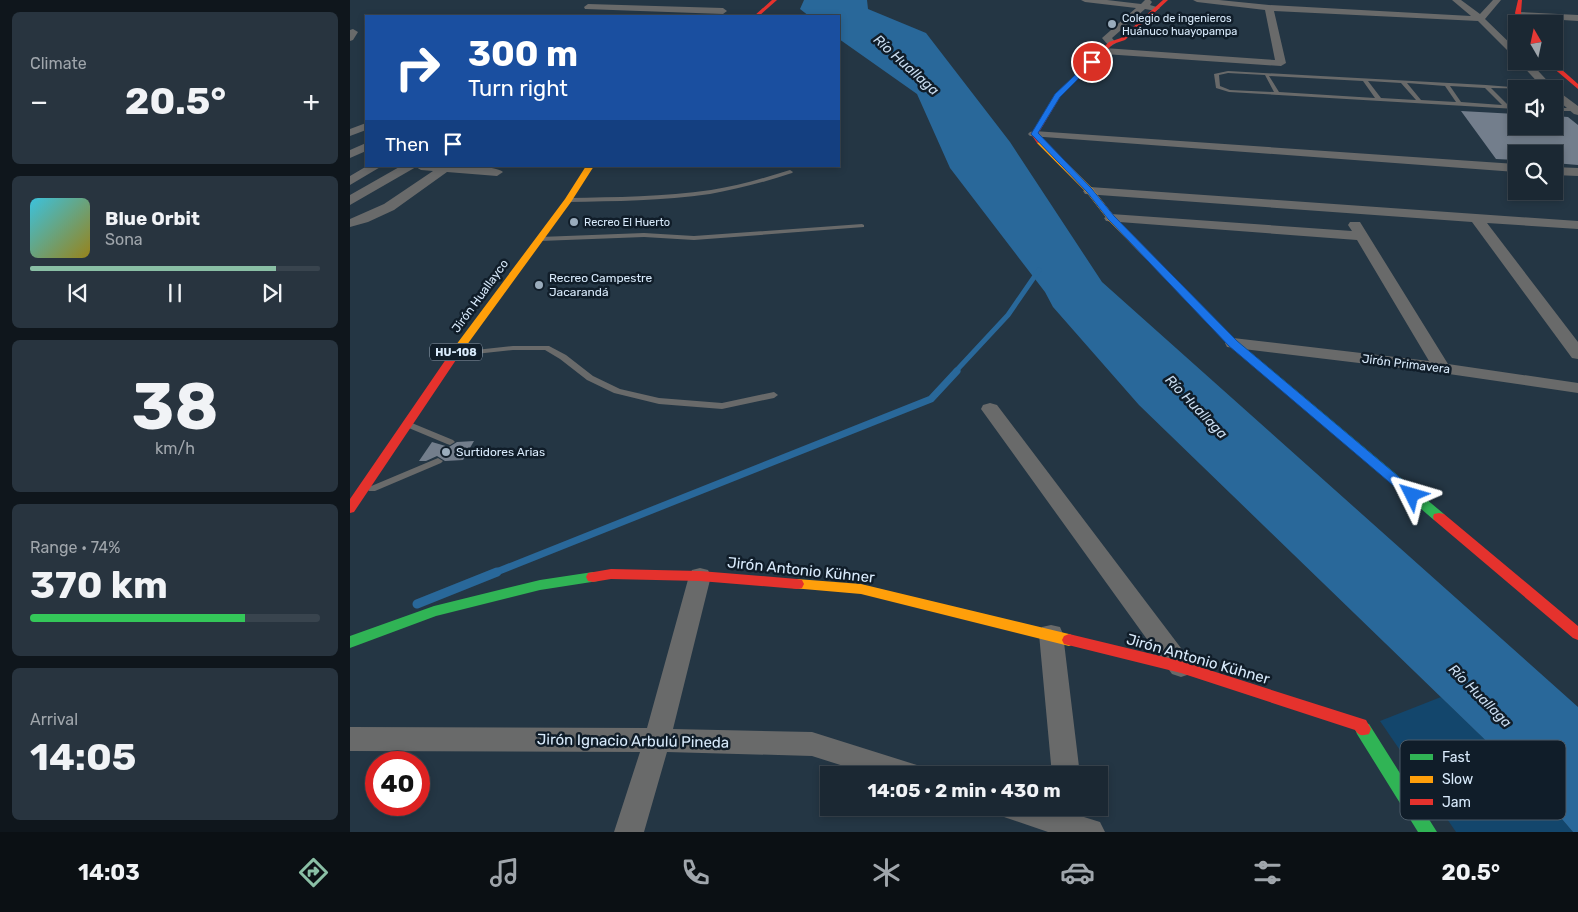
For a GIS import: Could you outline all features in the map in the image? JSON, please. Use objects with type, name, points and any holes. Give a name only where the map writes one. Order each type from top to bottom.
[{"type":"main road","points":[[757,15],[775,0]]},
{"type":"main road","points":[[1166,0],[1154,4],[1123,39],[1107,47],[1057,96],[1034,134],[1090,191],[1111,218],[1233,343],[1578,634]]},
{"type":"main road","points":[[1520,0],[1521,15]]},
{"type":"main road","points":[[1559,70],[1576,84]]},
{"type":"main road","name":"HU-108","points":[[568,200],[589,167]]},
{"type":"main road","name":"Jirón Huallayco","points":[[354,499],[454,354],[568,200]]},
{"type":"main road","name":"Jirón Antonio Kühner","points":[[350,642],[434,611],[540,585],[611,574],[700,576],[861,589],[1181,667],[1360,724],[1400,788]]},
{"type":"main road","name":"Jirón Antonio Kühner","points":[[1420,820],[1428,832]]},
{"type":"street","points":[[584,10],[622,0]]},
{"type":"street","points":[[633,15],[644,8],[674,0]]},
{"type":"street","points":[[693,15],[712,0]]},
{"type":"street","points":[[1085,0],[1144,7]]},
{"type":"street","points":[[1197,0],[1269,8],[1375,10],[1480,19],[1497,0]]},
{"type":"street","points":[[1456,0],[1480,19],[1508,46]]},
{"type":"street","points":[[603,4],[644,8]]},
{"type":"street","points":[[594,15],[603,4]]},
{"type":"street","points":[[661,4],[685,10],[726,9],[716,15]]},
{"type":"street","points":[[653,15],[661,4]]},
{"type":"street","points":[[1154,4],[1144,7],[1107,38],[1107,47],[1281,64],[1269,8]]},
{"type":"street","points":[[675,15],[685,10]]},
{"type":"street","points":[[1533,15],[1542,12],[1560,15]]},
{"type":"street","points":[[1563,16],[1578,18]]},
{"type":"street","points":[[1532,70],[1541,80]]},
{"type":"street","points":[[1563,99],[1577,111]]},
{"type":"street","points":[[350,132],[365,126]]},
{"type":"street","points":[[1034,134],[1508,167]]},
{"type":"street","points":[[350,154],[365,147]]},
{"type":"street","points":[[350,163],[365,164]]},
{"type":"street","points":[[350,181],[374,167]]},
{"type":"street","points":[[350,201],[408,167]]},
{"type":"street","points":[[350,223],[393,205],[446,167],[497,172]]},
{"type":"street","points":[[1563,171],[1578,172]]},
{"type":"street","points":[[1090,191],[1578,225]]},
{"type":"street","points":[[1347,208],[1361,236],[1442,368]]},
{"type":"street","points":[[1111,218],[1361,236]]},
{"type":"street","points":[[1476,218],[1578,354]]},
{"type":"street","name":"Jirón Primavera","points":[[1233,343],[1442,368],[1578,388]]},
{"type":"street","points":[[990,409],[1181,667]]},
{"type":"street","points":[[629,832],[657,740],[700,576]]},
{"type":"street","points":[[1051,634],[1065,766]]},
{"type":"street","name":"Jirón Ignacio Arbulú Pineda","points":[[350,739],[657,740],[812,744],[882,766]]},
{"type":"street","points":[[1044,816],[1075,824]]},
{"type":"lane","points":[[1506,106],[1278,94],[1223,89],[1218,87],[1216,74],[1228,72],[1508,87]]},
{"type":"lane","points":[[1266,74],[1278,94]]},
{"type":"lane","points":[[1364,79],[1379,99]]},
{"type":"lane","points":[[1403,82],[1420,102]]},
{"type":"lane","points":[[1446,84],[1460,104]]},
{"type":"lane","points":[[1486,86],[1506,106]]},
{"type":"lane","points":[[1563,110],[1577,111]]},
{"type":"lane","points":[[568,200],[649,198],[702,192],[738,187],[790,172]]},
{"type":"lane","points":[[537,240],[644,235],[694,238],[862,226]]},
{"type":"lane","points":[[454,354],[514,348],[546,348],[562,357],[590,378],[617,391],[659,402],[722,406],[774,395]]},
{"type":"lane","points":[[407,424],[450,442]]},
{"type":"lane","points":[[354,499],[438,461]]},
{"type":"shaded area","points":[[1441,697],[1485,740],[1400,740],[1400,750],[1380,721]]},
{"type":"shaded area","points":[[1448,820],[1563,820],[1573,832],[1456,832]]},
{"type":"water","name":"Río Huallaga","points":[[804,0],[867,0],[868,9],[926,33],[1010,142],[1102,282],[1578,707],[1578,832],[1573,832],[1563,820],[1566,820],[1566,740],[1485,740],[1139,405],[1053,307],[1045,292],[950,168],[917,94],[840,40],[840,15],[808,15],[800,9]]},
{"type":"building","points":[[1461,111],[1508,114],[1508,135],[1563,135],[1563,117],[1568,117],[1578,125],[1578,165],[1563,164],[1563,145],[1508,145],[1508,160],[1496,159]]},
{"type":"building","points":[[474,441],[463,460],[445,461],[437,456],[426,461],[419,461],[432,442],[449,447],[457,442]]},
{"type":"waterway","points":[[955,372],[1008,315],[1039,270]]},
{"type":"waterway","points":[[494,573],[931,399],[957,371]]},
{"type":"waterway","points":[[417,604],[497,572]]},
{"type":"traffic: fast","points":[[1193,302],[1233,343],[1439,517]]},
{"type":"traffic: fast","points":[[350,642],[434,611],[540,585],[593,577]]},
{"type":"traffic: fast","points":[[1363,729],[1400,788]]},
{"type":"traffic: fast","points":[[1420,820],[1428,832]]},
{"type":"traffic: slow","points":[[1040,141],[1090,191],[1111,218],[1193,302]]},
{"type":"traffic: slow","points":[[457,351],[568,200],[589,167]]},
{"type":"traffic: slow","points":[[797,584],[861,589],[1069,640]]},
{"type":"traffic: jam","points":[[757,15],[775,0]]},
{"type":"traffic: jam","points":[[1040,141],[1034,134],[1057,96],[1111,43],[1123,39],[1166,0]]},
{"type":"traffic: jam","points":[[1519,15],[1520,0]]},
{"type":"traffic: jam","points":[[1558,70],[1578,87]]},
{"type":"traffic: jam","points":[[350,509],[457,351]]},
{"type":"traffic: jam","points":[[1439,517],[1578,634]]},
{"type":"traffic: jam","points":[[593,577],[611,574],[700,576],[797,584]]},
{"type":"traffic: jam","points":[[1069,640],[1181,667],[1360,725],[1363,729]]},
{"type":"place","name":"Colegio de ingenieros Huánuco huayopampa","points":[[1112,24]]},
{"type":"place","name":"Recreo El Huerto","points":[[574,222]]},
{"type":"place","name":"Recreo Campestre Jacarandá","points":[[539,285]]},
{"type":"place","name":"Surtidores Arias","points":[[446,452]]},
{"type":"route","points":[[1092,62],[1057,96],[1034,134],[1090,191],[1111,218],[1233,343],[1412,495]]}]
